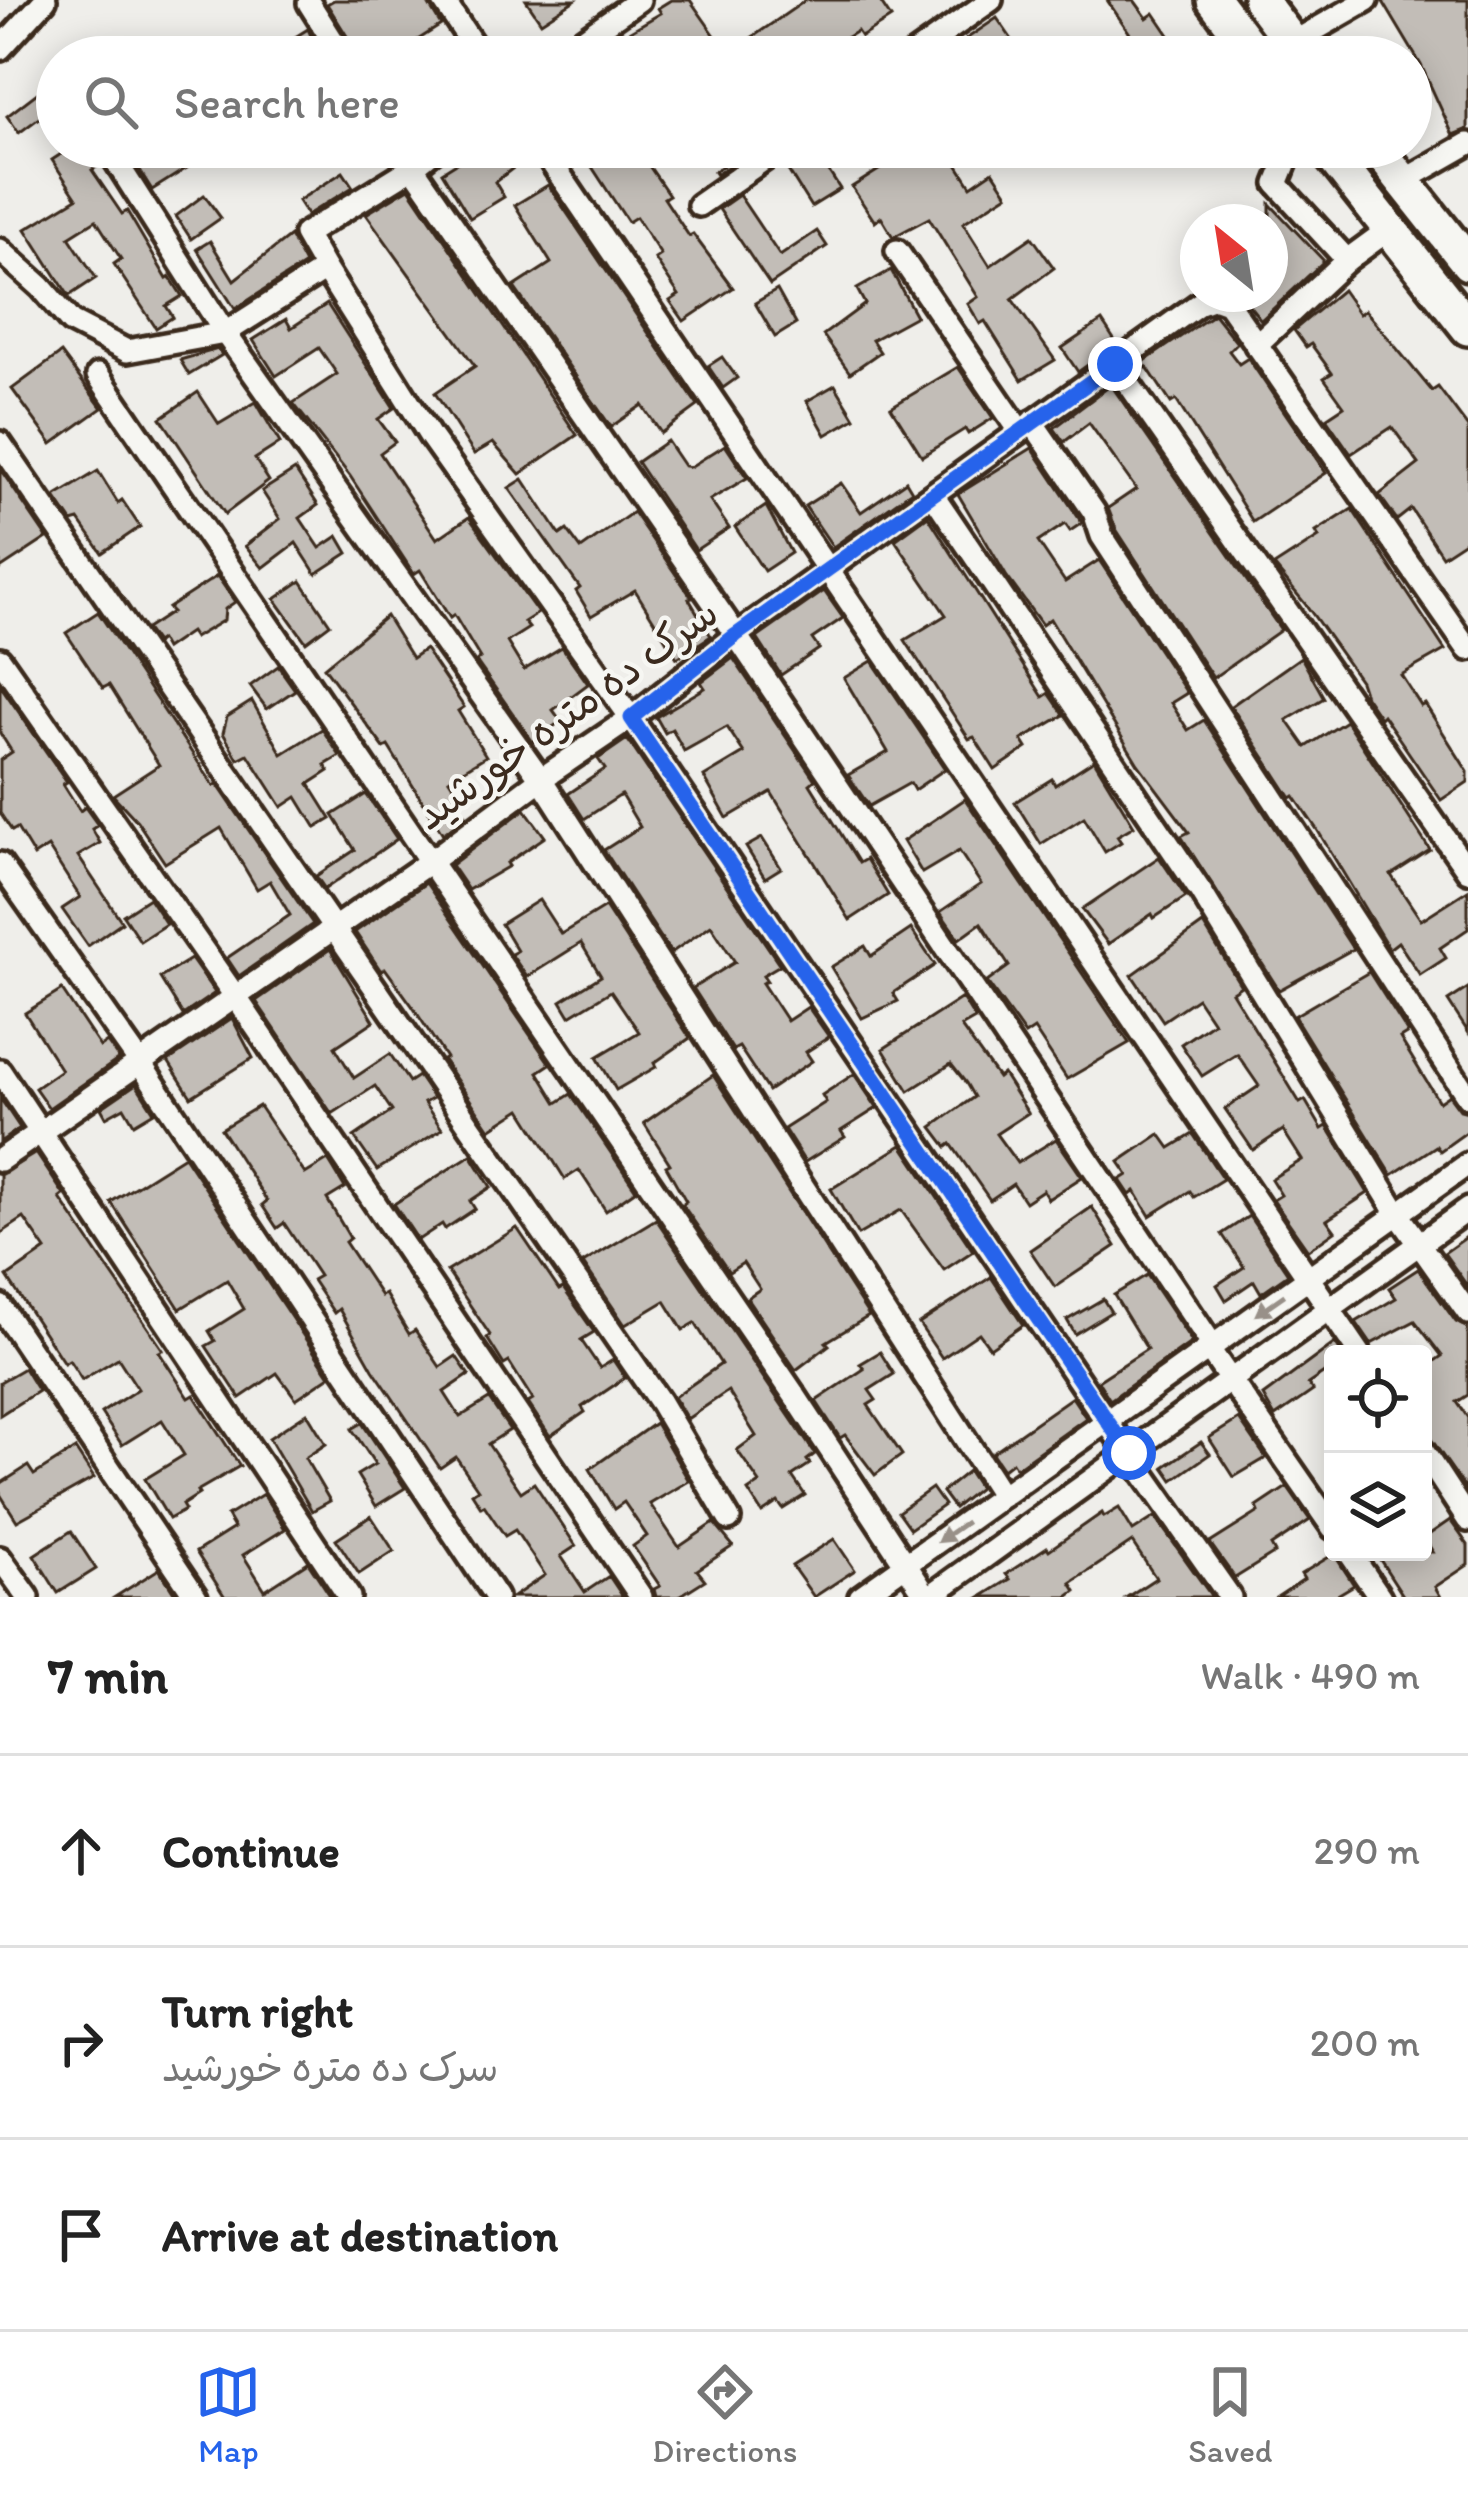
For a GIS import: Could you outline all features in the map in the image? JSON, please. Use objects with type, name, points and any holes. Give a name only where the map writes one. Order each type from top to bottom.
[{"type":"highway","points":[[1214,0],[1241,36]]},
{"type":"highway","points":[[1260,0],[1287,36]]},
{"type":"highway","points":[[1341,168],[1468,328]]},
{"type":"highway","points":[[1393,168],[1468,263]]},
{"type":"street","points":[[0,49],[45,0]]},
{"type":"street","points":[[443,0],[467,36]]},
{"type":"street","points":[[588,36],[639,0]]},
{"type":"street","points":[[940,36],[991,0]]},
{"type":"street","points":[[1317,36],[1367,0]]},
{"type":"street","points":[[309,3],[330,36]]},
{"type":"street","points":[[1432,164],[1468,144]]},
{"type":"street","points":[[119,168],[225,333],[541,778],[1002,1496]]},
{"type":"street","points":[[1230,1597],[631,718],[430,436],[305,234],[412,168],[736,635],[1324,1515]]},
{"type":"street","points":[[556,168],[1354,1345]]},
{"type":"street","points":[[699,205],[752,168]]},
{"type":"street","points":[[1283,168],[1277,184],[1346,260]]},
{"type":"street","points":[[1403,181],[1426,168]]},
{"type":"street","points":[[1388,230],[1346,260],[1256,345],[1468,649]]},
{"type":"street","points":[[0,250],[71,322],[127,352],[225,333],[325,269]]},
{"type":"street","points":[[897,250],[1094,512],[1115,556],[1468,1096]]},
{"type":"street","name":"سرک ده متره خورشید","points":[[0,1160],[631,718],[736,635],[1200,302],[1214,298],[1228,303],[1256,345]]},
{"type":"street","points":[[1115,364],[1468,871]]},
{"type":"street","points":[[98,375],[928,1597],[1468,1209]]},
{"type":"street","points":[[0,443],[660,1402],[729,1519]]},
{"type":"street","points":[[934,496],[1201,892],[1398,1214],[1468,1313]]},
{"type":"street","points":[[0,659],[235,996],[641,1597]]},
{"type":"street","points":[[0,864],[140,1063],[496,1597]]},
{"type":"street","points":[[0,1070],[349,1597]]},
{"type":"street","points":[[860,1597],[1468,1164]]},
{"type":"street","points":[[0,1306],[196,1597]]},
{"type":"street","points":[[1424,1453],[1468,1520]]},
{"type":"street","points":[[0,1558],[28,1597]]},
{"type":"street","points":[[1355,1561],[1380,1597]]},
{"type":"building","points":[[334,0],[426,0],[441,25],[424,36],[347,36],[327,4]]},
{"type":"building","points":[[526,0],[575,0],[541,22]]},
{"type":"building","points":[[671,0],[690,0],[715,36],[622,36],[661,13],[658,8]]},
{"type":"building","points":[[806,0],[879,0],[891,18],[863,36],[857,31],[849,36],[754,36]]},
{"type":"building","points":[[1107,0],[1134,0],[1147,18],[1154,13],[1170,36],[1132,36]]},
{"type":"building","points":[[1382,0],[1468,0],[1468,129],[1453,135],[1432,89],[1432,36],[1404,36]]},
{"type":"building","points":[[997,18],[1009,36],[970,36]]},
{"type":"building","points":[[36,94],[36,120],[19,133],[7,116]]},
{"type":"building","points":[[57,168],[95,168],[92,170],[122,214],[127,211],[182,296],[166,306],[173,317],[156,328],[114,264],[121,259],[96,220],[69,237],[96,278],[69,296],[26,229],[77,198]]},
{"type":"building","points":[[138,168],[187,168],[152,190]]},
{"type":"building","points":[[448,168],[513,168],[495,182],[504,197],[470,218],[442,172]]},
{"type":"building","points":[[593,168],[650,168],[689,236],[693,234],[733,288],[684,321],[670,301],[679,295],[655,259],[661,255],[636,217],[628,222]]},
{"type":"building","points":[[787,168],[826,168],[840,189],[811,207]]},
{"type":"building","points":[[882,168],[959,168],[971,186],[993,171],[1008,194],[963,223],[990,266],[1032,237],[1054,268],[1012,299],[1055,360],[1022,380],[985,321],[980,324],[968,304],[978,297],[929,218],[893,237],[881,217],[875,222],[852,187]]},
{"type":"building","points":[[343,172],[353,187],[307,215],[298,201]]},
{"type":"building","points":[[548,185],[698,406],[661,433],[642,405],[611,427],[514,287],[551,263],[515,205]]},
{"type":"building","points":[[409,188],[577,435],[520,474],[493,443],[474,454],[435,393],[475,366],[366,214]]},
{"type":"building","points":[[204,195],[221,218],[191,239],[176,216]]},
{"type":"building","points":[[739,195],[780,256],[817,231],[827,246],[770,285],[719,209]]},
{"type":"building","points":[[1288,223],[1324,261],[1288,295]]},
{"type":"building","points":[[290,236],[305,264],[235,309],[197,249],[210,241],[234,280]]},
{"type":"building","points":[[891,270],[916,316],[872,340],[880,352],[850,373],[823,335],[865,304],[857,289]]},
{"type":"building","points":[[777,290],[796,324],[775,337],[755,303]]},
{"type":"building","points":[[1342,290],[1359,314],[1365,310],[1432,391],[1438,387],[1468,427],[1468,539],[1442,556],[1411,509],[1397,520],[1379,495],[1419,464],[1392,427],[1351,454],[1326,418],[1344,406],[1324,378],[1332,373],[1294,330]]},
{"type":"building","points":[[327,304],[394,408],[378,419],[395,442],[380,453],[437,539],[469,517],[538,613],[524,622],[529,628],[507,642],[524,670],[562,647],[588,684],[553,710],[561,721],[533,742],[476,661],[480,658],[454,615],[450,618],[420,570],[414,574],[350,476],[293,403],[337,374],[319,348],[276,376],[253,340],[286,319],[291,328]]},
{"type":"building","points":[[1214,314],[1237,343],[1229,351],[1239,364],[1248,358],[1326,473],[1253,522],[1176,400],[1171,403],[1147,367],[1139,373],[1136,367]]},
{"type":"building","points":[[1102,321],[1117,344],[1078,372],[1062,348]]},
{"type":"building","points":[[218,349],[222,355],[189,375],[180,360]]},
{"type":"building","points":[[61,353],[102,408],[52,444],[12,389]]},
{"type":"building","points":[[722,357],[737,378],[723,388],[708,366]]},
{"type":"building","points":[[958,367],[993,418],[922,456],[891,407]]},
{"type":"building","points":[[835,385],[855,418],[826,435],[807,401]]},
{"type":"building","points":[[1111,385],[1281,630],[1213,678],[1116,529],[1108,508],[1136,489],[1089,423],[1064,442],[1054,428]]},
{"type":"building","points":[[198,392],[219,424],[256,402],[280,443],[255,459],[269,481],[225,514],[161,418]]},
{"type":"building","points":[[667,441],[684,466],[690,467],[725,445],[747,478],[710,500],[729,528],[696,550],[637,462]]},
{"type":"building","points":[[1032,448],[1082,523],[1070,531],[1065,524],[1038,542],[1065,582],[1099,560],[1187,693],[1171,703],[1188,730],[1204,720],[1353,949],[1279,990],[1181,836],[1189,832],[1138,764],[1050,619],[1042,625],[1007,577],[958,494]]},
{"type":"building","points":[[0,469],[47,538],[0,569]]},
{"type":"building","points":[[295,470],[318,505],[300,518],[320,548],[338,536],[348,553],[316,574],[296,543],[263,568],[245,546],[280,519],[262,491]]},
{"type":"building","points":[[98,471],[140,527],[102,553],[55,497]]},
{"type":"building","points":[[523,479],[560,535],[567,530],[581,549],[633,512],[692,598],[711,636],[677,658],[635,590],[591,616],[576,591],[580,588],[509,488]]},
{"type":"building","points":[[906,481],[912,491],[833,547],[805,506],[841,483],[861,512]]},
{"type":"building","points":[[766,506],[791,553],[764,571],[735,527]]},
{"type":"building","points":[[1352,509],[1445,650],[1401,675],[1468,772],[1468,782],[1441,800],[1274,566]]},
{"type":"building","points":[[928,516],[1043,697],[1049,693],[1064,715],[1022,740],[1027,748],[995,770],[974,737],[969,739],[905,640],[946,615],[895,540]]},
{"type":"building","points":[[217,576],[235,602],[225,609],[224,620],[194,638],[190,632],[165,649],[160,640],[156,643],[146,629],[172,612],[168,608]]},
{"type":"building","points":[[301,581],[330,624],[306,642],[275,599]]},
{"type":"building","points":[[824,591],[843,618],[812,639],[819,649],[781,675],[757,638]]},
{"type":"building","points":[[98,612],[313,924],[239,976],[227,958],[290,915],[270,881],[257,889],[221,828],[165,863],[113,795],[159,765],[109,685],[103,688],[66,633]]},
{"type":"building","points":[[386,616],[412,658],[425,649],[464,707],[458,711],[486,756],[449,779],[466,816],[443,834],[388,746],[384,748],[324,667]]},
{"type":"building","points":[[1301,657],[1324,698],[1287,720],[1306,747],[1346,721],[1430,850],[1391,875],[1421,920],[1468,890],[1468,929],[1440,948],[1446,958],[1420,975],[1398,942],[1389,949],[1318,831],[1231,706]]},
{"type":"building","points":[[733,658],[815,780],[810,784],[859,863],[866,859],[888,895],[850,920],[771,792],[727,818],[704,777],[744,753],[727,727],[684,751],[672,729],[665,733],[656,717],[705,688],[701,682]]},
{"type":"building","points":[[872,661],[945,769],[914,790],[910,783],[869,806],[848,775],[888,752],[844,678]]},
{"type":"building","points":[[278,666],[295,690],[267,709],[250,686]]},
{"type":"building","points":[[0,685],[67,782],[63,784],[80,811],[85,807],[98,825],[92,829],[100,843],[78,856],[122,922],[88,946],[62,909],[80,897],[48,847],[34,856],[17,828],[12,831],[0,813],[0,760],[12,752],[0,733]]},
{"type":"building","points":[[252,701],[282,754],[322,729],[340,756],[325,765],[329,771],[309,784],[331,819],[316,828],[297,797],[282,807],[248,754],[238,759],[223,733],[227,717]]},
{"type":"building","points":[[627,739],[780,965],[763,975],[767,981],[762,983],[787,1021],[808,1007],[829,1037],[806,1052],[812,1061],[768,1091],[739,1047],[733,1050],[693,988],[735,962],[711,925],[671,953],[604,850],[640,827],[621,795],[584,819],[568,794],[605,769],[598,759]]},
{"type":"building","points":[[1094,760],[1134,826],[1117,836],[1121,842],[1105,852],[1084,817],[1041,844],[1015,802],[1052,779],[1055,785]]},
{"type":"building","points":[[366,794],[397,839],[325,889],[316,876],[355,850],[333,815]]},
{"type":"building","points":[[965,799],[1129,1043],[1067,1079],[1034,1029],[1025,1035],[987,982],[1009,966],[981,923],[959,939],[940,912],[981,884],[959,851],[922,873],[903,841]]},
{"type":"building","points":[[525,809],[545,837],[468,890],[451,865]]},
{"type":"building","points":[[762,838],[781,868],[765,878],[746,847]]},
{"type":"building","points":[[1159,857],[1186,897],[1108,944],[1082,909]]},
{"type":"building","points":[[426,883],[550,1064],[538,1072],[557,1103],[571,1094],[636,1190],[606,1211],[579,1170],[565,1179],[521,1109],[490,1129],[411,1004],[355,932]]},
{"type":"building","points":[[149,898],[166,924],[140,941],[123,915]]},
{"type":"building","points":[[539,900],[561,934],[605,907],[690,1038],[654,1063],[656,1067],[616,1090],[597,1057],[639,1032],[611,991],[570,1016],[561,1001],[601,976],[581,943],[527,977],[511,954],[517,951],[501,924]]},
{"type":"building","points":[[1203,924],[1241,986],[1232,992],[1300,1103],[1305,1100],[1322,1129],[1327,1126],[1368,1193],[1327,1220],[1335,1231],[1308,1250],[1273,1200],[1281,1195],[1271,1179],[1302,1160],[1283,1130],[1253,1150],[1225,1109],[1259,1086],[1237,1054],[1202,1076],[1181,1044],[1213,1022],[1197,998],[1163,1021],[1132,975]]},
{"type":"building","points":[[911,929],[935,965],[893,993],[898,1001],[862,1018],[831,967],[865,946],[871,956]]},
{"type":"building","points":[[330,949],[374,1021],[335,1047],[354,1078],[390,1054],[409,1082],[418,1076],[433,1098],[424,1103],[442,1129],[377,1170],[354,1137],[392,1111],[375,1086],[332,1114],[256,1001]]},
{"type":"building","points":[[191,959],[215,993],[183,1015],[160,978]]},
{"type":"building","points":[[1369,972],[1408,1033],[1400,1038],[1439,1102],[1449,1095],[1460,1110],[1468,1112],[1468,1131],[1392,1175],[1294,1016]]},
{"type":"building","points":[[1468,988],[1468,1032],[1448,1001]]},
{"type":"building","points":[[62,990],[100,1047],[107,1042],[119,1059],[49,1108],[35,1088],[61,1070],[25,1013]]},
{"type":"building","points":[[962,998],[975,1019],[961,1027],[998,1078],[1003,1074],[1028,1113],[996,1134],[1017,1163],[1056,1139],[1082,1177],[1048,1199],[1043,1190],[1025,1202],[1013,1184],[990,1200],[951,1144],[947,1147],[932,1127],[974,1097],[966,1083],[951,1064],[909,1091],[883,1049]]},
{"type":"building","points":[[232,1018],[253,1058],[191,1097],[168,1061]]},
{"type":"building","points":[[854,1074],[877,1108],[841,1131],[845,1137],[805,1162],[784,1129],[826,1102],[822,1095]]},
{"type":"building","points":[[713,1075],[869,1316],[826,1342],[829,1345],[796,1370],[747,1298],[760,1289],[743,1263],[729,1272],[682,1204],[686,1201],[666,1166],[670,1164],[644,1123]]},
{"type":"building","points":[[136,1084],[154,1112],[134,1124],[124,1107],[106,1117],[101,1108]]},
{"type":"building","points":[[0,1098],[20,1128],[0,1142]]},
{"type":"building","points":[[259,1106],[305,1174],[328,1160],[345,1188],[327,1199],[350,1238],[345,1242],[409,1334],[415,1330],[440,1367],[456,1356],[469,1375],[444,1392],[460,1417],[489,1399],[510,1430],[488,1444],[521,1492],[534,1483],[576,1546],[561,1556],[585,1592],[609,1576],[623,1597],[513,1597],[545,1575],[515,1530],[505,1536],[481,1507],[472,1493],[478,1489],[456,1457],[440,1468],[339,1309],[334,1313],[312,1280],[319,1276],[284,1223],[277,1228],[262,1205],[267,1201],[221,1129]]},
{"type":"building","points":[[1160,1134],[1170,1148],[1193,1134],[1223,1179],[1194,1197],[1190,1191],[1150,1216],[1135,1191],[1130,1195],[1120,1180],[1128,1175],[1119,1162]]},
{"type":"building","points":[[902,1145],[973,1251],[944,1270],[901,1210],[858,1235],[831,1189]]},
{"type":"building","points":[[36,1153],[64,1195],[60,1198],[163,1350],[159,1352],[189,1398],[194,1395],[240,1466],[197,1491],[182,1505],[185,1510],[169,1519],[145,1479],[184,1455],[162,1420],[122,1445],[101,1413],[138,1389],[118,1358],[82,1380],[69,1360],[64,1363],[7,1277],[46,1250],[24,1218],[0,1234],[0,1175]]},
{"type":"building","points":[[471,1155],[491,1187],[470,1201],[475,1209],[418,1240],[394,1204]]},
{"type":"building","points":[[184,1156],[330,1376],[296,1399],[277,1373],[240,1398],[206,1346],[215,1341],[209,1331],[244,1309],[227,1280],[180,1309],[111,1202]]},
{"type":"building","points":[[1092,1207],[1116,1246],[1055,1287],[1030,1250]]},
{"type":"building","points":[[1249,1216],[1288,1274],[1261,1293],[1254,1281],[1226,1300],[1217,1285],[1244,1267],[1222,1234]]},
{"type":"building","points":[[656,1219],[815,1454],[807,1460],[810,1464],[792,1476],[805,1495],[783,1509],[778,1502],[762,1513],[748,1491],[760,1483],[737,1450],[756,1436],[728,1391],[687,1419],[674,1397],[721,1364],[695,1323],[683,1330],[665,1301],[625,1325],[583,1263]]},
{"type":"building","points":[[517,1228],[594,1332],[581,1340],[600,1368],[613,1360],[625,1378],[550,1436],[528,1403],[533,1400],[509,1362],[504,1365],[447,1271]]},
{"type":"building","points":[[1468,1236],[1468,1287],[1444,1253]]},
{"type":"building","points":[[1418,1269],[1456,1322],[1468,1328],[1468,1395],[1457,1402],[1468,1418],[1466,1489],[1432,1441],[1432,1363],[1442,1356],[1415,1321],[1371,1344],[1356,1322],[1396,1298],[1389,1288]]},
{"type":"building","points":[[1147,1275],[1192,1342],[1110,1400],[1098,1381],[1147,1349],[1114,1295]]},
{"type":"building","points":[[991,1277],[1023,1325],[990,1348],[979,1333],[942,1358],[919,1324]]},
{"type":"building","points":[[1103,1299],[1111,1312],[1075,1334],[1067,1320]]},
{"type":"building","points":[[1324,1351],[1324,1373],[1308,1384],[1313,1391],[1275,1417],[1263,1396]]},
{"type":"building","points":[[880,1352],[894,1374],[869,1390],[876,1400],[868,1405],[902,1455],[875,1475],[845,1435],[840,1438],[816,1401],[864,1369],[860,1364]]},
{"type":"building","points":[[24,1368],[38,1391],[0,1415],[0,1382]]},
{"type":"building","points":[[1072,1397],[1086,1418],[1016,1468],[1012,1462],[1003,1469],[992,1453]]},
{"type":"building","points":[[307,1413],[326,1444],[305,1458],[330,1501],[312,1511],[269,1438]]},
{"type":"building","points":[[1239,1419],[1266,1458],[1234,1477],[1209,1438]]},
{"type":"building","points":[[362,1423],[405,1488],[376,1506],[357,1475],[375,1464],[352,1429]]},
{"type":"building","points":[[655,1423],[689,1481],[650,1504],[679,1547],[714,1523],[733,1546],[697,1570],[705,1580],[678,1597],[656,1597],[654,1589],[660,1586],[633,1546],[647,1536],[624,1502],[614,1509],[590,1469]]},
{"type":"building","points":[[1201,1442],[1210,1454],[1173,1480],[1164,1467]]},
{"type":"building","points":[[75,1449],[94,1478],[17,1521],[0,1494],[0,1484],[28,1466],[34,1475]]},
{"type":"building","points":[[968,1471],[979,1488],[954,1508],[942,1492]]},
{"type":"building","points":[[1287,1487],[1310,1520],[1271,1546],[1275,1553],[1235,1578],[1210,1543],[1259,1512],[1257,1507]]},
{"type":"building","points":[[932,1488],[944,1505],[910,1529],[898,1512]]},
{"type":"building","points":[[263,1494],[285,1529],[243,1555],[265,1590],[308,1562],[331,1597],[225,1597],[196,1552],[234,1528],[227,1516]]},
{"type":"building","points":[[1119,1508],[1133,1531],[1155,1517],[1212,1597],[1127,1597],[1156,1578],[1132,1542],[1071,1583],[1076,1591],[1068,1597],[981,1597],[1047,1547],[1049,1550],[1102,1513],[1104,1517]]},
{"type":"building","points":[[371,1516],[394,1551],[359,1574],[336,1539]]},
{"type":"building","points":[[1450,1520],[1468,1545],[1468,1565],[1435,1587],[1441,1597],[1404,1597],[1381,1561],[1432,1561],[1432,1532]]},
{"type":"building","points":[[71,1531],[96,1569],[58,1593],[34,1555]]},
{"type":"building","points":[[834,1539],[855,1570],[814,1597],[792,1566]]},
{"type":"building","points":[[1324,1560],[1339,1561],[1354,1585],[1334,1597],[1277,1597],[1304,1579],[1301,1574]]},
{"type":"building","points":[[159,1569],[177,1597],[115,1597]]},
{"type":"route","points":[[1115,364],[736,635],[631,718],[1129,1453]]}]
